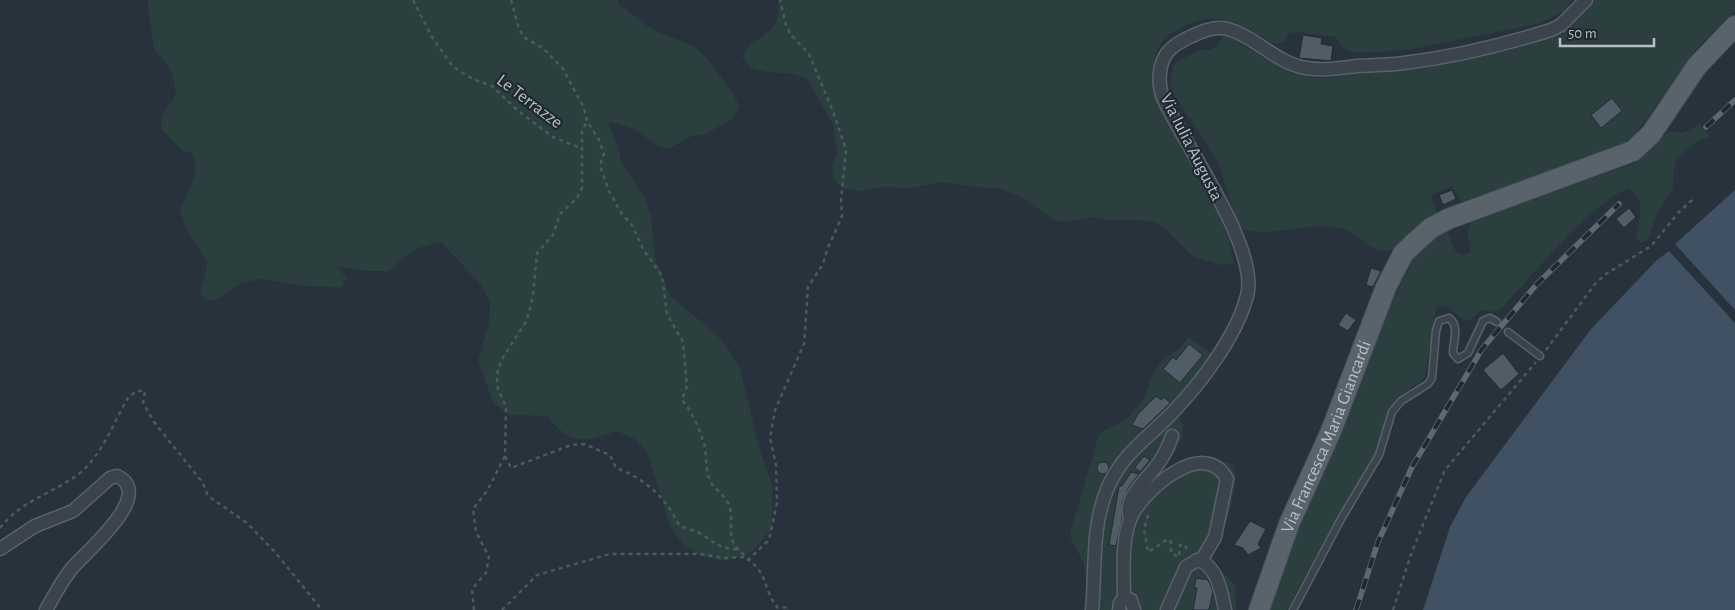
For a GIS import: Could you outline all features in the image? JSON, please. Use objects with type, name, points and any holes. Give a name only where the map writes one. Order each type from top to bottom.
[{"type":"main road","name":"Via Francesca Maria Giancardi","points":[[1259,610],[1289,524],[1331,431],[1386,287],[1397,265],[1412,244],[1443,221],[1633,152],[1651,134],[1697,66],[1735,26]]},
{"type":"street","name":"Via Iulia Augusta","points":[[1092,610],[1098,526],[1108,487],[1121,463],[1137,445],[1170,416],[1208,370],[1241,311],[1249,282],[1239,245],[1226,214],[1163,97],[1159,74],[1165,56],[1184,40],[1199,33],[1220,28],[1228,29],[1288,64],[1308,68],[1333,71],[1405,63],[1460,53],[1551,30],[1560,25],[1586,0]]},
{"type":"street","points":[[1119,610],[1120,603],[1124,598],[1126,540],[1130,519],[1128,509],[1131,501],[1156,467],[1172,436]]},
{"type":"street","points":[[1130,519],[1151,491],[1163,479],[1190,464],[1206,464],[1225,475],[1226,486],[1216,530],[1203,558],[1186,567],[1167,610]]},
{"type":"street","points":[[0,549],[35,526],[73,511],[110,478],[117,476],[127,484],[129,492],[124,511],[67,575],[46,610]]},
{"type":"street","points":[[1203,558],[1214,574],[1225,610]]},
{"type":"street","points":[[1124,598],[1131,600],[1134,610]]},
{"type":"lane","points":[[1293,610],[1341,519],[1379,456],[1392,412],[1401,401],[1428,384],[1432,378],[1436,331],[1439,321],[1449,318],[1453,321],[1456,330],[1453,353],[1458,359],[1468,353],[1483,320],[1490,318],[1497,322]]},
{"type":"lane","points":[[1508,332],[1540,356]]},
{"type":"path","name":"Le Terrazze","points":[[412,0],[432,38],[453,67],[473,79],[492,86],[517,110],[553,137],[583,149]]},
{"type":"path","points":[[511,0],[518,29],[525,38],[554,57],[563,69],[584,108],[587,121],[599,140],[604,154],[601,159],[601,169],[608,190],[621,213],[632,225],[643,249],[662,276],[667,314],[682,342],[687,386],[682,400],[691,409],[696,428],[704,443],[709,479],[723,495],[729,506],[732,519],[731,538],[748,560]]},
{"type":"path","points":[[748,560],[770,540],[777,503],[776,465],[770,438],[775,410],[804,344],[808,287],[823,264],[842,216],[846,150],[834,114],[809,54],[791,35],[786,25],[780,0]]},
{"type":"path","points":[[474,610],[472,589],[486,573],[489,557],[476,532],[473,510],[479,505],[505,456],[506,407],[498,386],[498,374],[502,359],[526,323],[534,295],[537,253],[553,235],[560,214],[576,198],[582,188],[582,132],[587,121]]},
{"type":"path","points":[[1392,610],[1410,557],[1445,470],[1540,356],[1595,284],[1606,274],[1651,246],[1679,212],[1693,199]]},
{"type":"path","points":[[0,528],[7,518],[30,501],[77,475],[95,456],[129,396],[138,391],[145,391],[143,403],[154,422],[203,484],[208,496],[247,523],[275,552],[322,610]]},
{"type":"path","points":[[505,456],[511,468],[570,445],[584,444],[610,455],[616,468],[628,472],[654,489],[671,510],[678,523],[684,528],[698,533],[715,546],[741,550]]},
{"type":"path","points":[[1151,491],[1144,530],[1148,552],[1168,539],[1171,542],[1171,553],[1175,556],[1179,558],[1180,545],[1184,544],[1190,553],[1198,549],[1203,558]]},
{"type":"path","points":[[502,610],[537,575],[610,554],[700,554],[725,558],[744,557],[760,571],[770,599],[778,608],[788,607],[788,610]]},
{"type":"green space","points":[[147,0],[618,0],[618,3],[655,31],[687,43],[702,53],[721,76],[740,107],[732,119],[706,134],[692,136],[668,149],[656,145],[634,129],[607,121],[617,144],[622,164],[645,198],[651,217],[655,257],[670,296],[716,334],[729,350],[740,369],[760,450],[773,488],[771,530],[753,550],[734,559],[720,561],[700,556],[683,544],[671,529],[647,451],[634,438],[616,431],[586,440],[570,437],[555,426],[547,416],[508,415],[493,402],[478,361],[489,323],[490,303],[482,286],[441,242],[425,246],[413,252],[389,271],[368,271],[337,267],[347,278],[342,287],[301,286],[261,279],[241,283],[216,300],[206,300],[200,292],[206,273],[207,262],[186,229],[180,210],[193,182],[194,160],[191,153],[182,150],[161,128],[162,117],[166,108],[173,101],[176,92],[172,72],[154,48]]},
{"type":"green space","points":[[779,0],[1572,0],[1564,11],[1537,24],[1408,50],[1357,53],[1347,51],[1335,37],[1299,32],[1289,33],[1284,42],[1275,44],[1241,25],[1218,19],[1194,22],[1168,35],[1157,50],[1155,57],[1154,85],[1160,103],[1204,182],[1225,230],[1234,264],[1220,265],[1193,256],[1164,227],[1152,221],[1109,220],[1095,217],[1067,222],[1054,220],[1023,198],[998,188],[941,182],[913,188],[884,187],[858,191],[843,188],[833,179],[832,165],[837,152],[833,125],[807,79],[794,74],[766,72],[751,68],[742,57],[748,48],[776,22]]},
{"type":"green space","points":[[1591,0],[1735,0],[1735,11],[1698,47],[1636,133],[1624,143],[1601,154],[1461,202],[1452,186],[1431,195],[1437,213],[1429,217],[1447,231],[1455,249],[1464,255],[1471,252],[1467,232],[1473,218],[1636,163],[1667,133],[1673,131],[1684,132],[1699,124],[1710,137],[1697,141],[1676,160],[1673,189],[1657,213],[1648,240],[1641,243],[1637,238],[1640,211],[1639,199],[1628,189],[1614,196],[1581,223],[1502,308],[1496,312],[1481,310],[1471,319],[1465,321],[1449,308],[1442,306],[1436,308],[1425,378],[1400,396],[1388,410],[1374,458],[1332,527],[1287,610],[1267,610],[1293,536],[1380,326],[1410,265],[1391,250],[1377,249],[1352,233],[1339,228],[1327,226],[1266,232],[1242,229],[1237,221],[1218,162],[1170,85],[1173,65],[1191,54],[1201,50],[1210,50],[1217,46],[1223,36],[1227,36],[1279,66],[1311,77],[1324,78],[1459,60],[1510,50],[1540,40],[1559,30]]},
{"type":"green space","points":[[1188,337],[1219,359],[1178,414],[1182,422],[1182,438],[1160,475],[1196,460],[1223,461],[1234,465],[1234,488],[1229,513],[1211,560],[1235,585],[1236,610],[1088,610],[1087,581],[1082,559],[1072,542],[1070,534],[1099,434],[1129,417],[1144,398],[1152,375],[1165,357],[1179,349]]},
{"type":"water","points":[[1735,190],[1735,310],[1675,244]]},
{"type":"water","points":[[1669,251],[1735,323],[1735,610],[1423,610],[1450,527],[1466,497],[1591,329],[1657,260]]},
{"type":"building","points":[[1303,35],[1322,38],[1321,44],[1333,46],[1331,61],[1299,58]]},
{"type":"building","points":[[1612,98],[1622,111],[1601,128],[1591,115]]},
{"type":"building","points":[[1452,190],[1456,199],[1443,205],[1439,195]]},
{"type":"building","points":[[1629,208],[1636,217],[1624,228],[1616,219]]},
{"type":"building","points":[[1371,268],[1381,271],[1373,287],[1366,285]]},
{"type":"building","points":[[1346,313],[1356,320],[1348,331],[1338,325]]},
{"type":"building","points":[[1189,344],[1203,355],[1180,383],[1163,369],[1173,357],[1176,360]]},
{"type":"building","points":[[1503,353],[1519,374],[1501,390],[1483,370]]},
{"type":"building","points":[[1156,396],[1161,400],[1164,397],[1170,403],[1143,429],[1132,425],[1138,414]]},
{"type":"building","points":[[1144,456],[1150,460],[1140,472],[1135,467]]},
{"type":"building","points":[[1103,462],[1109,468],[1103,474],[1097,468]]},
{"type":"building","points":[[1131,472],[1139,474],[1129,487],[1122,502],[1122,519],[1116,546],[1109,545],[1119,486],[1122,486]]},
{"type":"building","points":[[1250,521],[1266,529],[1258,544],[1261,548],[1248,555],[1243,548],[1234,545]]},
{"type":"building","points":[[1196,578],[1208,580],[1213,591],[1209,610],[1193,610],[1197,588],[1194,588]]},
{"type":"railway","points":[[1706,127],[1735,100]]},
{"type":"railway","points":[[1356,610],[1378,542],[1412,467],[1482,349],[1537,284],[1619,204]]}]
